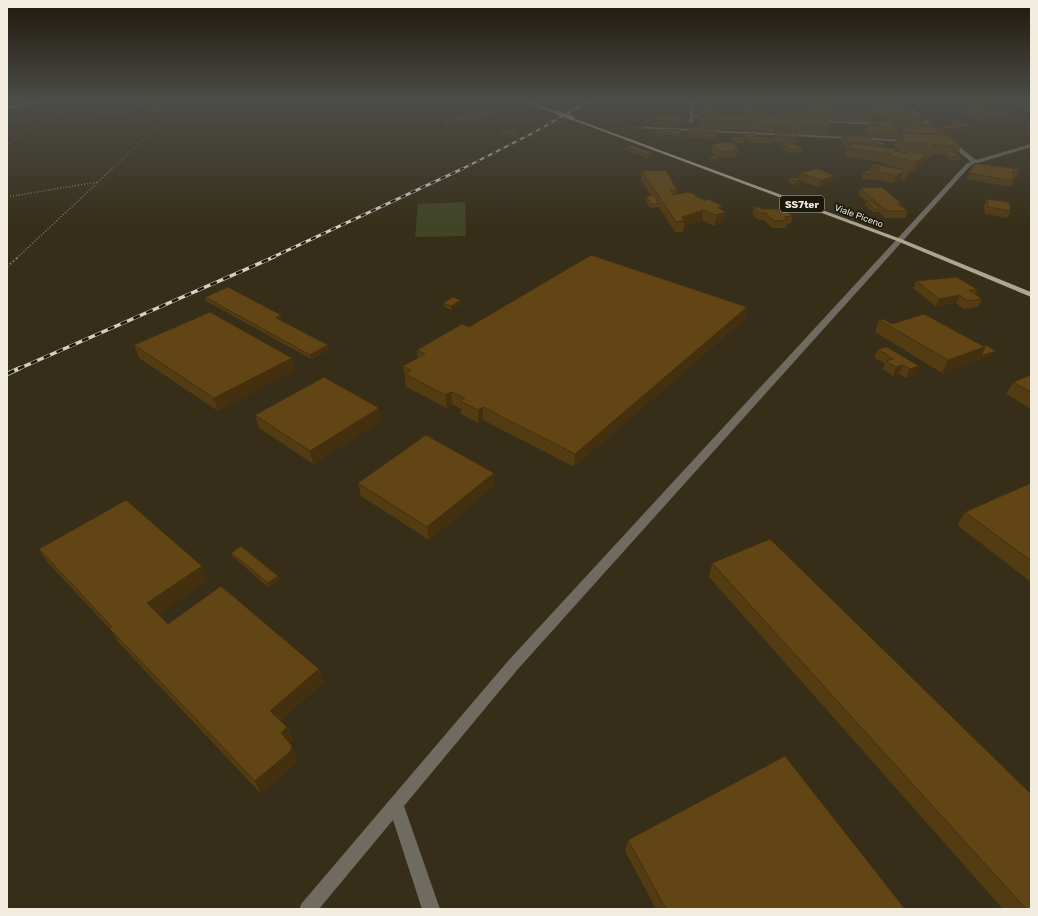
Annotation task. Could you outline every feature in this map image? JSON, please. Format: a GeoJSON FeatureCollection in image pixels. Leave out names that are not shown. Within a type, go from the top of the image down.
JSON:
{"type":"FeatureCollection","features":[{"type":"Feature","properties":{"kind":"main road","name":"Viale Piceno"},"geometry":{"type":"LineString","coordinates":[[638,143],[899,240],[1031,295]]}},
{"type":"Feature","properties":{"kind":"street"},"geometry":{"type":"LineString","coordinates":[[950,143],[975,162]]}},
{"type":"Feature","properties":{"kind":"street"},"geometry":{"type":"LineString","coordinates":[[308,909],[513,665],[969,164],[1031,145]]}},
{"type":"Feature","properties":{"kind":"street"},"geometry":{"type":"LineString","coordinates":[[396,804],[431,909]]}},
{"type":"Feature","properties":{"kind":"path"},"geometry":{"type":"LineString","coordinates":[[7,267],[140,143]]}},
{"type":"Feature","properties":{"kind":"path"},"geometry":{"type":"LineString","coordinates":[[7,197],[98,182]]}},
{"type":"Feature","properties":{"kind":"green space"},"geometry":{"type":"Polygon","coordinates":[[[465,202],[466,236],[415,237],[418,204],[465,202]]]}},
{"type":"Feature","properties":{"kind":"building"},"geometry":{"type":"Polygon","coordinates":[[[732,143],[739,148],[734,148],[736,150],[727,151],[728,152],[717,151],[712,144],[732,143]]]}},
{"type":"Feature","properties":{"kind":"building"},"geometry":{"type":"Polygon","coordinates":[[[853,143],[897,149],[894,151],[905,153],[908,151],[927,154],[917,162],[889,156],[891,154],[847,148],[853,143]]]}},
{"type":"Feature","properties":{"kind":"building"},"geometry":{"type":"Polygon","coordinates":[[[883,143],[885,145],[874,144],[883,143]]]}},
{"type":"Feature","properties":{"kind":"building"},"geometry":{"type":"Polygon","coordinates":[[[904,143],[957,143],[961,146],[932,145],[935,148],[930,148],[925,143],[904,143]]]}},
{"type":"Feature","properties":{"kind":"building"},"geometry":{"type":"Polygon","coordinates":[[[783,144],[796,144],[803,149],[789,149],[783,144]]]}},
{"type":"Feature","properties":{"kind":"building"},"geometry":{"type":"Polygon","coordinates":[[[630,145],[653,153],[648,155],[626,147],[630,145]]]}},
{"type":"Feature","properties":{"kind":"building"},"geometry":{"type":"Polygon","coordinates":[[[945,152],[954,152],[961,157],[951,157],[945,152]]]}},
{"type":"Feature","properties":{"kind":"building"},"geometry":{"type":"Polygon","coordinates":[[[715,155],[720,157],[714,159],[710,157],[715,155]]]}},
{"type":"Feature","properties":{"kind":"building"},"geometry":{"type":"Polygon","coordinates":[[[975,163],[1019,169],[1019,172],[1013,171],[1014,181],[969,173],[975,163]]]}},
{"type":"Feature","properties":{"kind":"building"},"geometry":{"type":"Polygon","coordinates":[[[874,164],[910,171],[908,173],[903,172],[896,176],[882,173],[863,173],[867,170],[877,172],[881,168],[871,166],[874,164]]]}},
{"type":"Feature","properties":{"kind":"building"},"geometry":{"type":"Polygon","coordinates":[[[817,168],[835,176],[821,180],[800,173],[817,168]]]}},
{"type":"Feature","properties":{"kind":"building"},"geometry":{"type":"Polygon","coordinates":[[[666,170],[677,190],[671,190],[673,195],[688,192],[723,206],[718,208],[726,212],[716,215],[703,210],[682,217],[684,221],[676,222],[642,171],[666,170]]]}},
{"type":"Feature","properties":{"kind":"building"},"geometry":{"type":"Polygon","coordinates":[[[794,177],[802,180],[796,181],[789,179],[794,177]]]}},
{"type":"Feature","properties":{"kind":"building"},"geometry":{"type":"Polygon","coordinates":[[[882,187],[901,203],[897,203],[908,211],[887,211],[860,188],[882,187]]]}},
{"type":"Feature","properties":{"kind":"building"},"geometry":{"type":"Polygon","coordinates":[[[654,195],[659,204],[651,204],[646,196],[654,195]]]}},
{"type":"Feature","properties":{"kind":"building"},"geometry":{"type":"Polygon","coordinates":[[[987,199],[1009,202],[1011,211],[988,207],[987,199]]]}},
{"type":"Feature","properties":{"kind":"building"},"geometry":{"type":"Polygon","coordinates":[[[866,201],[871,201],[880,209],[875,209],[866,201]]]}},
{"type":"Feature","properties":{"kind":"building"},"geometry":{"type":"Polygon","coordinates":[[[754,207],[759,207],[761,209],[782,209],[793,216],[784,217],[788,220],[774,221],[766,213],[760,213],[754,207]]]}},
{"type":"Feature","properties":{"kind":"building"},"geometry":{"type":"Polygon","coordinates":[[[591,255],[747,307],[575,454],[483,407],[478,410],[460,401],[465,398],[451,392],[445,395],[405,374],[411,370],[403,366],[425,354],[417,350],[462,324],[469,327],[591,255]]]}},
{"type":"Feature","properties":{"kind":"building"},"geometry":{"type":"Polygon","coordinates":[[[957,277],[978,290],[969,290],[982,299],[967,301],[960,295],[939,299],[916,281],[957,277]]]}},
{"type":"Feature","properties":{"kind":"building"},"geometry":{"type":"Polygon","coordinates":[[[228,287],[281,315],[276,318],[328,345],[310,355],[205,297],[228,287]]]}},
{"type":"Feature","properties":{"kind":"building"},"geometry":{"type":"Polygon","coordinates":[[[453,297],[461,300],[451,306],[443,303],[453,297]]]}},
{"type":"Feature","properties":{"kind":"building"},"geometry":{"type":"Polygon","coordinates":[[[210,312],[292,358],[214,398],[134,345],[210,312]]]}},
{"type":"Feature","properties":{"kind":"building"},"geometry":{"type":"Polygon","coordinates":[[[924,314],[985,347],[948,360],[879,320],[883,319],[892,324],[924,314]]]}},
{"type":"Feature","properties":{"kind":"building"},"geometry":{"type":"Polygon","coordinates":[[[986,345],[996,351],[981,356],[985,347],[983,346],[986,345]]]}},
{"type":"Feature","properties":{"kind":"building"},"geometry":{"type":"Polygon","coordinates":[[[887,347],[919,366],[910,369],[903,365],[896,367],[886,361],[893,359],[878,349],[887,347]]]}},
{"type":"Feature","properties":{"kind":"building"},"geometry":{"type":"Polygon","coordinates":[[[1031,375],[1031,392],[1013,382],[1031,375]]]}},
{"type":"Feature","properties":{"kind":"building"},"geometry":{"type":"Polygon","coordinates":[[[324,377],[379,408],[310,451],[255,415],[324,377]]]}},
{"type":"Feature","properties":{"kind":"building"},"geometry":{"type":"Polygon","coordinates":[[[426,435],[494,473],[427,527],[358,483],[426,435]]]}},
{"type":"Feature","properties":{"kind":"building"},"geometry":{"type":"Polygon","coordinates":[[[1031,483],[1031,561],[965,512],[1031,483]]]}},
{"type":"Feature","properties":{"kind":"building"},"geometry":{"type":"Polygon","coordinates":[[[126,500],[202,566],[147,603],[168,624],[221,586],[319,669],[270,711],[287,727],[281,733],[292,746],[290,752],[255,781],[109,628],[112,627],[39,549],[126,500]]]}},
{"type":"Feature","properties":{"kind":"building"},"geometry":{"type":"Polygon","coordinates":[[[770,539],[1031,794],[1031,909],[1026,909],[712,563],[770,539]]]}},
{"type":"Feature","properties":{"kind":"building"},"geometry":{"type":"Polygon","coordinates":[[[241,546],[278,576],[268,583],[231,553],[241,546]]]}},
{"type":"Feature","properties":{"kind":"building"},"geometry":{"type":"Polygon","coordinates":[[[785,756],[905,909],[666,909],[628,840],[785,756]]]}},
{"type":"Feature","properties":{"kind":"railway"},"geometry":{"type":"LineString","coordinates":[[462,169],[514,143]]}},
{"type":"Feature","properties":{"kind":"railway"},"geometry":{"type":"LineString","coordinates":[[271,258],[462,169]]}},
{"type":"Feature","properties":{"kind":"railway"},"geometry":{"type":"LineString","coordinates":[[18,369],[274,257]]}},
{"type":"Feature","properties":{"kind":"railway"},"geometry":{"type":"LineString","coordinates":[[7,374],[20,368]]}}]}
